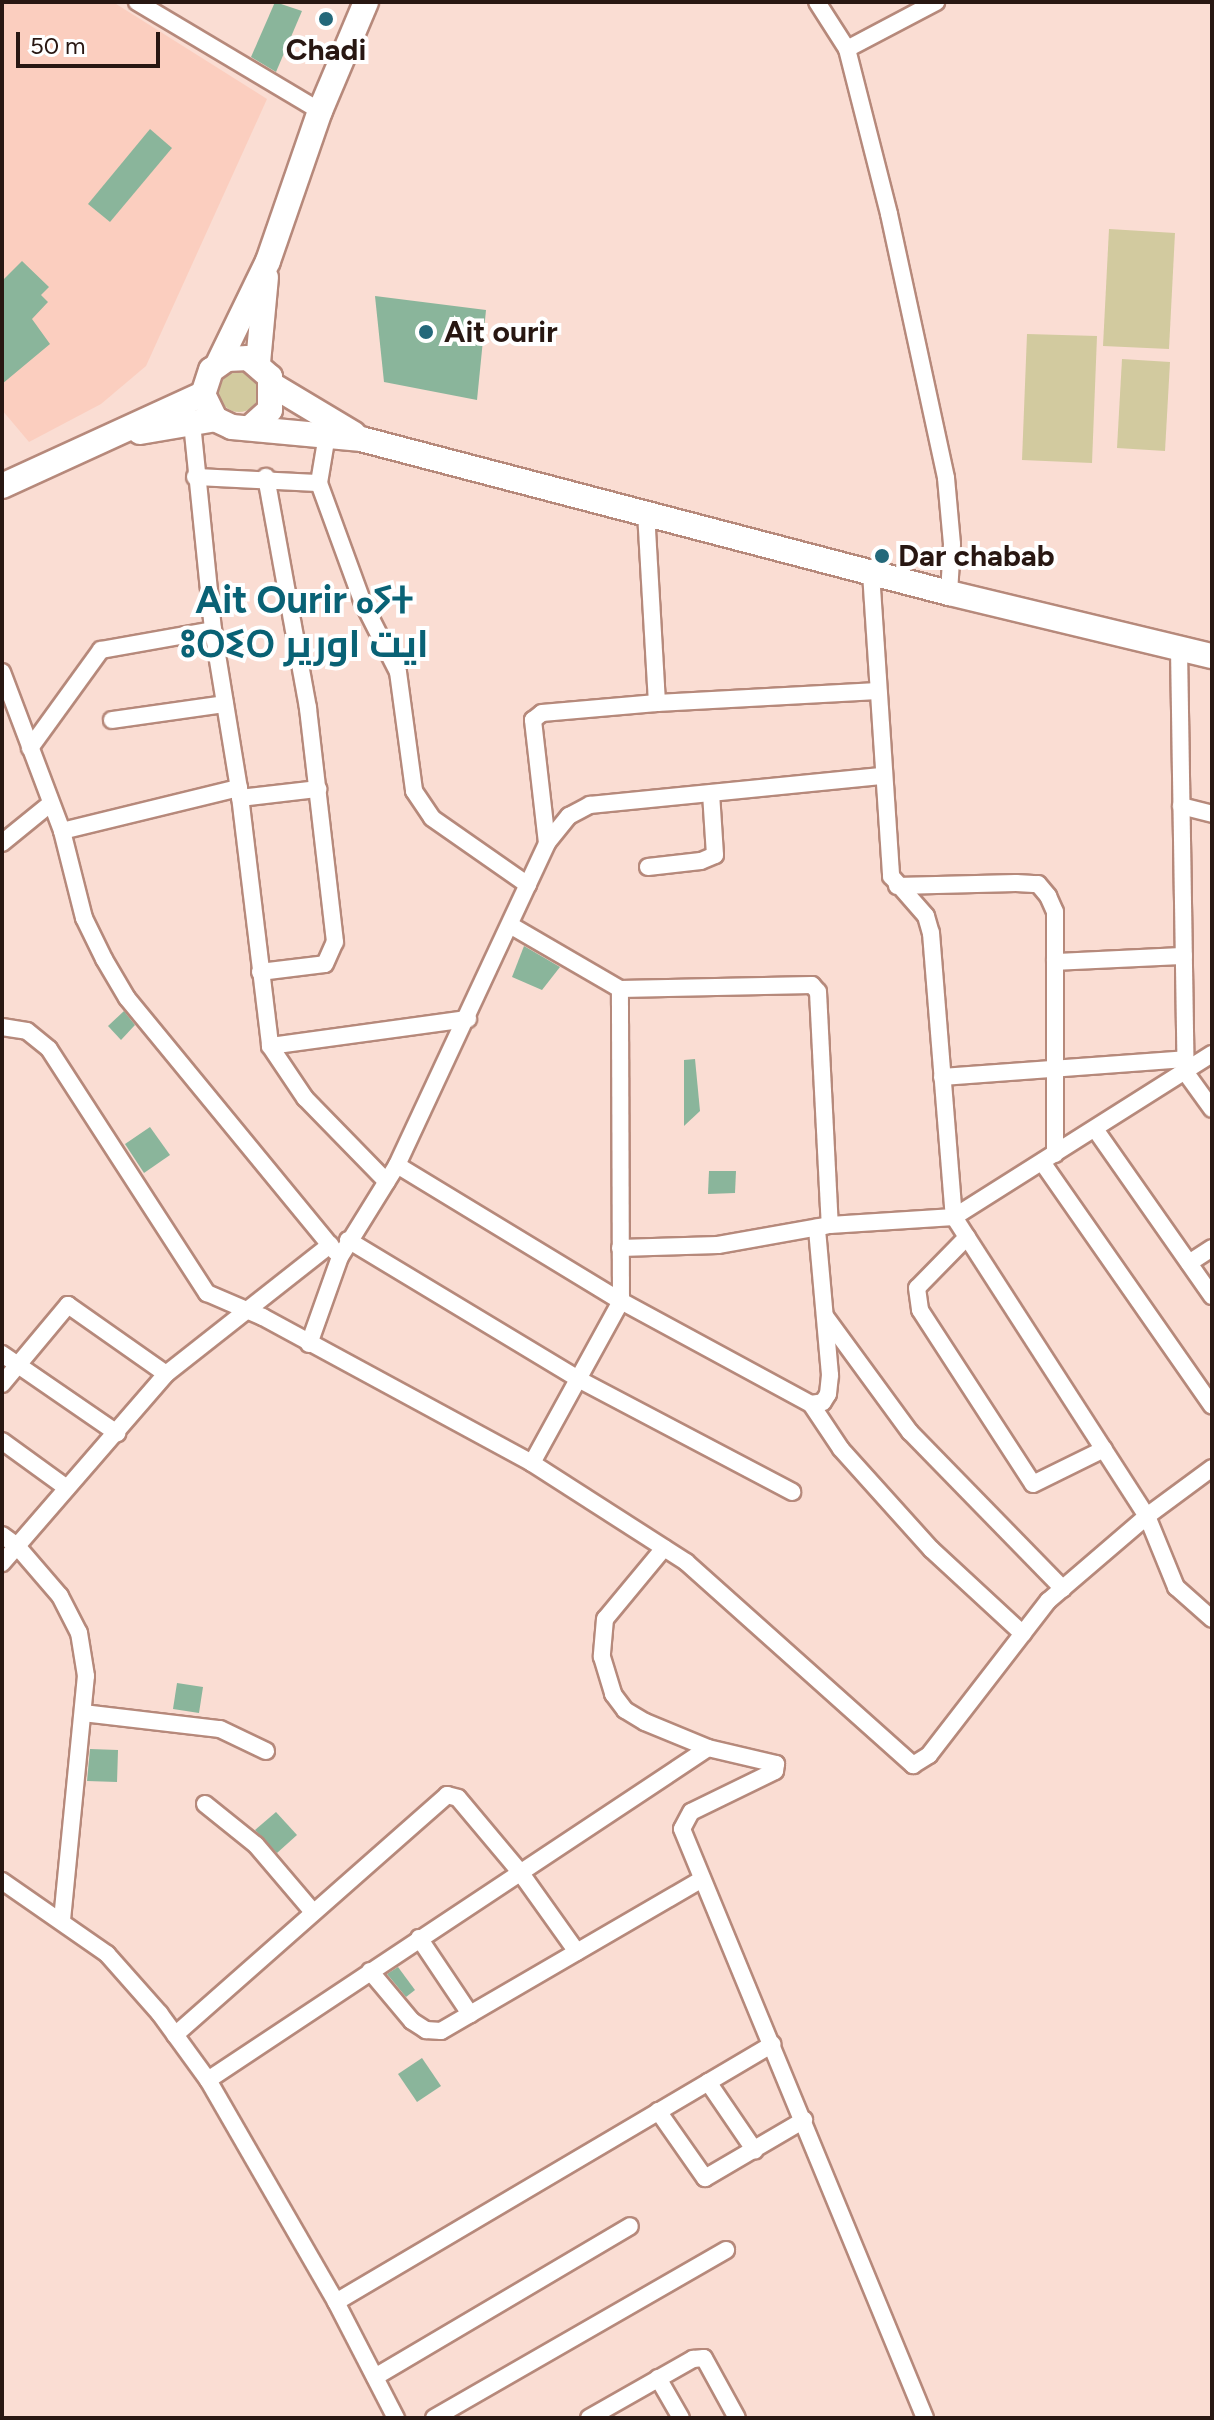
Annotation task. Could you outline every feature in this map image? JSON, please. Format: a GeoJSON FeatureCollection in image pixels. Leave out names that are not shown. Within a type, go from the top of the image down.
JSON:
{"type":"FeatureCollection","features":[{"type":"Feature","properties":{"kind":"main road"},"geometry":{"type":"LineString","coordinates":[[204,421],[203,394],[207,377],[218,364],[268,261],[320,111],[366,2]]}},
{"type":"Feature","properties":{"kind":"main road"},"geometry":{"type":"LineString","coordinates":[[258,363],[268,261]]}},
{"type":"Feature","properties":{"kind":"main road"},"geometry":{"type":"LineString","coordinates":[[218,364],[237,357],[258,363],[274,386],[361,439]]}},
{"type":"Feature","properties":{"kind":"main road"},"geometry":{"type":"LineString","coordinates":[[252,426],[270,410],[274,386]]}},
{"type":"Feature","properties":{"kind":"main road"},"geometry":{"type":"LineString","coordinates":[[2,486],[203,394]]}},
{"type":"Feature","properties":{"kind":"main road"},"geometry":{"type":"LineString","coordinates":[[106,438],[204,421],[232,427],[252,426],[361,439],[949,593],[1212,656]]}},
{"type":"Feature","properties":{"kind":"street"},"geometry":{"type":"LineString","coordinates":[[137,2],[320,111]]}},
{"type":"Feature","properties":{"kind":"street"},"geometry":{"type":"LineString","coordinates":[[817,2],[847,49],[946,478],[952,544],[949,593]]}},
{"type":"Feature","properties":{"kind":"street"},"geometry":{"type":"LineString","coordinates":[[847,49],[936,2]]}},
{"type":"Feature","properties":{"kind":"street"},"geometry":{"type":"LineString","coordinates":[[204,421],[195,477],[213,630],[240,793],[270,1046],[305,1098],[387,1182]]}},
{"type":"Feature","properties":{"kind":"street"},"geometry":{"type":"LineString","coordinates":[[327,435],[319,483],[363,603],[398,672],[414,791],[421,806],[528,885]]}},
{"type":"Feature","properties":{"kind":"street"},"geometry":{"type":"LineString","coordinates":[[195,477],[266,477],[319,483]]}},
{"type":"Feature","properties":{"kind":"street"},"geometry":{"type":"LineString","coordinates":[[260,972],[325,964],[332,956],[335,942],[308,708],[266,477]]}},
{"type":"Feature","properties":{"kind":"street"},"geometry":{"type":"LineString","coordinates":[[646,514],[657,703]]}},
{"type":"Feature","properties":{"kind":"street"},"geometry":{"type":"LineString","coordinates":[[871,573],[881,776],[891,876],[926,916],[931,933],[954,1217],[1147,1516],[1158,1553],[1176,1587],[1212,1619]]}},
{"type":"Feature","properties":{"kind":"street"},"geometry":{"type":"LineString","coordinates":[[30,748],[101,650],[213,630]]}},
{"type":"Feature","properties":{"kind":"street"},"geometry":{"type":"LineString","coordinates":[[1179,648],[1186,1066],[1212,1109]]}},
{"type":"Feature","properties":{"kind":"street"},"geometry":{"type":"LineString","coordinates":[[4,682],[62,831],[84,918],[127,998],[335,1251]]}},
{"type":"Feature","properties":{"kind":"street"},"geometry":{"type":"LineString","coordinates":[[547,843],[533,720],[542,713],[657,703],[878,691]]}},
{"type":"Feature","properties":{"kind":"street"},"geometry":{"type":"LineString","coordinates":[[112,720],[225,704]]}},
{"type":"Feature","properties":{"kind":"street"},"geometry":{"type":"LineString","coordinates":[[2,1563],[166,1374],[246,1311],[348,1240],[397,1165],[468,1019],[547,843],[569,816],[590,805],[881,776]]}},
{"type":"Feature","properties":{"kind":"street"},"geometry":{"type":"LineString","coordinates":[[62,831],[240,793],[318,789]]}},
{"type":"Feature","properties":{"kind":"street"},"geometry":{"type":"LineString","coordinates":[[648,867],[701,861],[715,855],[711,793]]}},
{"type":"Feature","properties":{"kind":"street"},"geometry":{"type":"LineString","coordinates":[[2,843],[50,804]]}},
{"type":"Feature","properties":{"kind":"street"},"geometry":{"type":"LineString","coordinates":[[1181,806],[1212,814]]}},
{"type":"Feature","properties":{"kind":"street"},"geometry":{"type":"LineString","coordinates":[[897,886],[1038,884],[1055,912],[1055,1069],[1048,1158],[1212,1406]]}},
{"type":"Feature","properties":{"kind":"street"},"geometry":{"type":"LineString","coordinates":[[510,925],[620,989],[812,985],[818,992],[828,1394],[823,1402],[811,1404]]}},
{"type":"Feature","properties":{"kind":"street"},"geometry":{"type":"LineString","coordinates":[[1055,962],[1184,956]]}},
{"type":"Feature","properties":{"kind":"street"},"geometry":{"type":"LineString","coordinates":[[532,1463],[621,1301],[620,989]]}},
{"type":"Feature","properties":{"kind":"street"},"geometry":{"type":"LineString","coordinates":[[270,1046],[468,1019]]}},
{"type":"Feature","properties":{"kind":"street"},"geometry":{"type":"LineString","coordinates":[[2,1027],[27,1031],[49,1049],[207,1293],[532,1463],[664,1548],[913,1765],[929,1755],[1023,1634],[1063,1589],[1147,1516],[1212,1468]]}},
{"type":"Feature","properties":{"kind":"street"},"geometry":{"type":"LineString","coordinates":[[620,1248],[718,1245],[824,1227],[954,1217],[1095,1129],[1186,1066],[1212,1054]]}},
{"type":"Feature","properties":{"kind":"street"},"geometry":{"type":"LineString","coordinates":[[942,1077],[1055,1069],[1186,1066]]}},
{"type":"Feature","properties":{"kind":"street"},"geometry":{"type":"LineString","coordinates":[[1095,1129],[1212,1296]]}},
{"type":"Feature","properties":{"kind":"street"},"geometry":{"type":"LineString","coordinates":[[397,1165],[621,1301],[811,1404],[841,1449],[931,1549],[1023,1634]]}},
{"type":"Feature","properties":{"kind":"street"},"geometry":{"type":"LineString","coordinates":[[967,1237],[917,1288],[920,1310],[929,1324],[1033,1484],[1104,1449]]}},
{"type":"Feature","properties":{"kind":"street"},"geometry":{"type":"LineString","coordinates":[[348,1240],[580,1380],[792,1492]]}},
{"type":"Feature","properties":{"kind":"street"},"geometry":{"type":"LineString","coordinates":[[1189,1263],[1212,1248]]}},
{"type":"Feature","properties":{"kind":"street"},"geometry":{"type":"LineString","coordinates":[[309,1344],[335,1251]]}},
{"type":"Feature","properties":{"kind":"street"},"geometry":{"type":"LineString","coordinates":[[2,1384],[68,1305],[166,1374]]}},
{"type":"Feature","properties":{"kind":"street"},"geometry":{"type":"LineString","coordinates":[[825,1316],[910,1432],[1063,1589]]}},
{"type":"Feature","properties":{"kind":"street"},"geometry":{"type":"LineString","coordinates":[[2,1354],[117,1433]]}},
{"type":"Feature","properties":{"kind":"street"},"geometry":{"type":"LineString","coordinates":[[2,1441],[67,1488]]}},
{"type":"Feature","properties":{"kind":"street"},"geometry":{"type":"LineString","coordinates":[[2,1535],[17,1546],[60,1596],[79,1633],[86,1676],[62,1920]]}},
{"type":"Feature","properties":{"kind":"street"},"geometry":{"type":"LineString","coordinates":[[664,1548],[605,1619],[602,1657],[613,1694],[625,1710],[708,1748],[776,1764],[775,1771],[684,1820],[685,1838],[773,2044],[925,2418]]}},
{"type":"Feature","properties":{"kind":"street"},"geometry":{"type":"LineString","coordinates":[[83,1713],[220,1729],[266,1751]]}},
{"type":"Feature","properties":{"kind":"street"},"geometry":{"type":"LineString","coordinates":[[208,2080],[708,1748]]}},
{"type":"Feature","properties":{"kind":"street"},"geometry":{"type":"LineString","coordinates":[[175,2035],[447,1795],[458,1798],[520,1872],[577,1952]]}},
{"type":"Feature","properties":{"kind":"street"},"geometry":{"type":"LineString","coordinates":[[205,1804],[256,1845],[313,1912]]}},
{"type":"Feature","properties":{"kind":"street"},"geometry":{"type":"LineString","coordinates":[[370,1971],[426,2030],[441,2031],[702,1879]]}},
{"type":"Feature","properties":{"kind":"street"},"geometry":{"type":"LineString","coordinates":[[2,1881],[107,1954],[175,2035],[208,2080],[336,2302],[396,2418]]}},
{"type":"Feature","properties":{"kind":"street"},"geometry":{"type":"LineString","coordinates":[[419,1938],[470,2014]]}},
{"type":"Feature","properties":{"kind":"street"},"geometry":{"type":"LineString","coordinates":[[336,2302],[773,2044]]}},
{"type":"Feature","properties":{"kind":"street"},"geometry":{"type":"LineString","coordinates":[[708,2082],[755,2151]]}},
{"type":"Feature","properties":{"kind":"street"},"geometry":{"type":"LineString","coordinates":[[658,2111],[705,2178],[804,2120]]}},
{"type":"Feature","properties":{"kind":"street"},"geometry":{"type":"LineString","coordinates":[[375,2377],[630,2226]]}},
{"type":"Feature","properties":{"kind":"street"},"geometry":{"type":"LineString","coordinates":[[434,2418],[726,2250]]}},
{"type":"Feature","properties":{"kind":"street"},"geometry":{"type":"LineString","coordinates":[[589,2418],[693,2359],[709,2361],[737,2418]]}},
{"type":"Feature","properties":{"kind":"street"},"geometry":{"type":"LineString","coordinates":[[658,2378],[681,2418]]}},
{"type":"Feature","properties":{"kind":"shaded area"},"geometry":{"type":"Polygon","coordinates":[[[2,2],[113,2],[267,99],[146,366],[101,404],[29,442],[2,410],[2,2]]]}},
{"type":"Feature","properties":{"kind":"shaded area"},"geometry":{"type":"Polygon","coordinates":[[[1109,229],[1175,233],[1169,349],[1103,346],[1109,229]]]}},
{"type":"Feature","properties":{"kind":"shaded area"},"geometry":{"type":"Polygon","coordinates":[[[1027,334],[1097,336],[1092,463],[1022,460],[1027,334]]]}},
{"type":"Feature","properties":{"kind":"shaded area"},"geometry":{"type":"Polygon","coordinates":[[[1122,359],[1170,362],[1165,451],[1117,448],[1122,359]]]}},
{"type":"Feature","properties":{"kind":"shaded area"},"geometry":{"type":"Polygon","coordinates":[[[239,372],[253,378],[259,392],[253,406],[239,412],[225,406],[219,392],[225,378],[239,372]]]}},
{"type":"Feature","properties":{"kind":"building"},"geometry":{"type":"Polygon","coordinates":[[[275,2],[302,11],[276,72],[251,57],[275,2]]]}},
{"type":"Feature","properties":{"kind":"building"},"geometry":{"type":"Polygon","coordinates":[[[150,129],[172,148],[110,222],[88,204],[150,129]]]}},
{"type":"Feature","properties":{"kind":"building"},"geometry":{"type":"Polygon","coordinates":[[[22,261],[49,287],[41,295],[48,302],[32,319],[50,344],[2,384],[2,281],[22,261]]]}},
{"type":"Feature","properties":{"kind":"building"},"geometry":{"type":"Polygon","coordinates":[[[375,296],[486,310],[477,400],[384,382],[375,296]]]}},
{"type":"Feature","properties":{"kind":"building"},"geometry":{"type":"Polygon","coordinates":[[[524,946],[560,967],[542,990],[512,977],[524,946]]]}},
{"type":"Feature","properties":{"kind":"building"},"geometry":{"type":"Polygon","coordinates":[[[124,1011],[135,1025],[121,1040],[108,1026],[124,1011]]]}},
{"type":"Feature","properties":{"kind":"building"},"geometry":{"type":"Polygon","coordinates":[[[695,1059],[700,1111],[684,1126],[684,1060],[695,1059]]]}},
{"type":"Feature","properties":{"kind":"building"},"geometry":{"type":"Polygon","coordinates":[[[150,1127],[170,1155],[144,1173],[125,1144],[150,1127]]]}},
{"type":"Feature","properties":{"kind":"building"},"geometry":{"type":"Polygon","coordinates":[[[709,1171],[736,1171],[735,1193],[708,1194],[709,1171]]]}},
{"type":"Feature","properties":{"kind":"building"},"geometry":{"type":"Polygon","coordinates":[[[177,1683],[203,1687],[199,1713],[173,1709],[177,1683]]]}},
{"type":"Feature","properties":{"kind":"building"},"geometry":{"type":"Polygon","coordinates":[[[90,1749],[118,1750],[117,1782],[87,1781],[90,1749]]]}},
{"type":"Feature","properties":{"kind":"building"},"geometry":{"type":"Polygon","coordinates":[[[276,1812],[297,1835],[277,1853],[255,1830],[276,1812]]]}},
{"type":"Feature","properties":{"kind":"building"},"geometry":{"type":"Polygon","coordinates":[[[398,1967],[415,1990],[406,1997],[387,1974],[398,1967]]]}},
{"type":"Feature","properties":{"kind":"building"},"geometry":{"type":"Polygon","coordinates":[[[422,2058],[441,2086],[417,2102],[398,2074],[422,2058]]]}},
{"type":"Feature","properties":{"kind":"place","name":"Chadi"},"geometry":{"type":"Point","coordinates":[326,19]}},
{"type":"Feature","properties":{"kind":"place","name":"Ait ourir"},"geometry":{"type":"Point","coordinates":[426,332]}},
{"type":"Feature","properties":{"kind":"place","name":"Dar chabab"},"geometry":{"type":"Point","coordinates":[882,556]}},
{"type":"Feature","properties":{"kind":"district","name":"Ait Ourir ⴰⵢⵜ ⵓⵔⵉⵔ ايت اورير"},"geometry":{"type":"Point","coordinates":[304,623]}}]}
